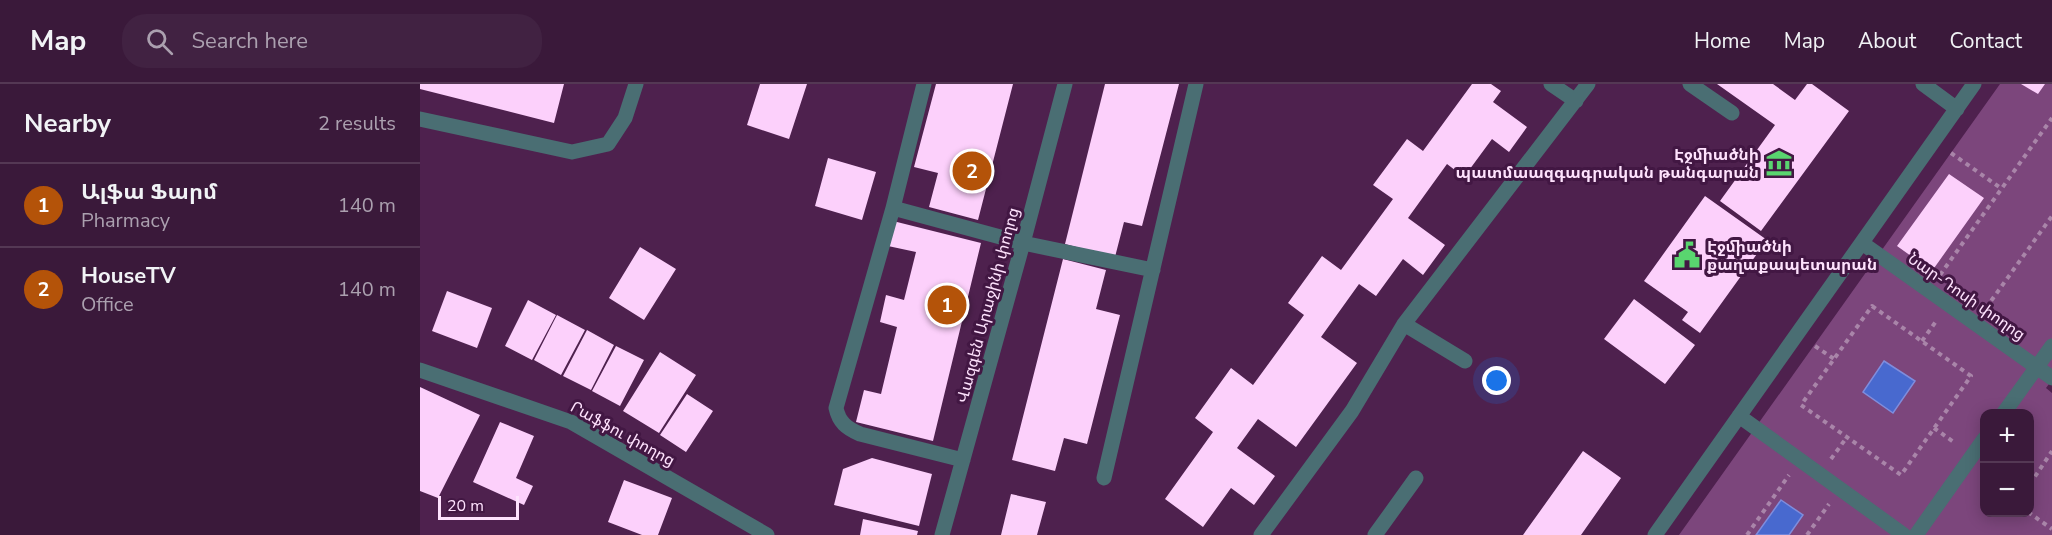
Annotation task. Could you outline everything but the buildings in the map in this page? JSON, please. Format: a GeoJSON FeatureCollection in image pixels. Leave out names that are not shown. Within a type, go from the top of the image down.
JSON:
{"type":"FeatureCollection","features":[{"type":"Feature","properties":{"kind":"street"},"geometry":{"type":"LineString","coordinates":[[420,119],[572,152],[608,144],[625,118],[636,84]]}},
{"type":"Feature","properties":{"kind":"street"},"geometry":{"type":"LineString","coordinates":[[924,84],[893,208],[836,408],[838,418],[849,429],[860,434],[963,460]]}},
{"type":"Feature","properties":{"kind":"street","name":"Վազգեն Արաջինի փողոց"},"geometry":{"type":"LineString","coordinates":[[942,535],[1065,84]]}},
{"type":"Feature","properties":{"kind":"street"},"geometry":{"type":"LineString","coordinates":[[1104,478],[1196,84]]}},
{"type":"Feature","properties":{"kind":"street"},"geometry":{"type":"LineString","coordinates":[[1551,84],[1576,101]]}},
{"type":"Feature","properties":{"kind":"street"},"geometry":{"type":"LineString","coordinates":[[1261,535],[1352,411],[1404,324],[1588,84]]}},
{"type":"Feature","properties":{"kind":"street"},"geometry":{"type":"LineString","coordinates":[[1690,84],[1732,113]]}},
{"type":"Feature","properties":{"kind":"street"},"geometry":{"type":"LineString","coordinates":[[1923,84],[1957,108]]}},
{"type":"Feature","properties":{"kind":"street"},"geometry":{"type":"LineString","coordinates":[[1655,535],[1974,84]]}},
{"type":"Feature","properties":{"kind":"street"},"geometry":{"type":"LineString","coordinates":[[893,208],[1023,243],[1153,270]]}},
{"type":"Feature","properties":{"kind":"street","name":"Նար-Դոսի փողոց"},"geometry":{"type":"LineString","coordinates":[[1862,243],[2052,378]]}},
{"type":"Feature","properties":{"kind":"street"},"geometry":{"type":"LineString","coordinates":[[1404,324],[1465,362]]}},
{"type":"Feature","properties":{"kind":"street"},"geometry":{"type":"LineString","coordinates":[[2007,409],[2052,346]]}},
{"type":"Feature","properties":{"kind":"street","name":"Րաֆֆու փողոց"},"geometry":{"type":"LineString","coordinates":[[420,370],[571,422],[767,535]]}},
{"type":"Feature","properties":{"kind":"street"},"geometry":{"type":"LineString","coordinates":[[1739,416],[1904,535]]}},
{"type":"Feature","properties":{"kind":"street"},"geometry":{"type":"LineString","coordinates":[[1916,535],[1980,446]]}},
{"type":"Feature","properties":{"kind":"street"},"geometry":{"type":"LineString","coordinates":[[1375,535],[1416,478]]}},
{"type":"Feature","properties":{"kind":"path"},"geometry":{"type":"LineString","coordinates":[[1937,279],[2052,118]]}},
{"type":"Feature","properties":{"kind":"path"},"geometry":{"type":"LineString","coordinates":[[1934,141],[2002,189]]}},
{"type":"Feature","properties":{"kind":"path"},"geometry":{"type":"LineString","coordinates":[[1983,312],[2052,216]]}},
{"type":"Feature","properties":{"kind":"path"},"geometry":{"type":"LineString","coordinates":[[2047,222],[2052,226]]}},
{"type":"Feature","properties":{"kind":"path"},"geometry":{"type":"LineString","coordinates":[[1872,306],[1971,376],[1901,475],[1801,405],[1872,306]]}},
{"type":"Feature","properties":{"kind":"path"},"geometry":{"type":"LineString","coordinates":[[2034,478],[2052,451]]}},
{"type":"Feature","properties":{"kind":"path"},"geometry":{"type":"LineString","coordinates":[[1747,535],[1800,460]]}},
{"type":"Feature","properties":{"kind":"path"},"geometry":{"type":"LineString","coordinates":[[1807,535],[1840,489]]}},
{"type":"Feature","properties":{"kind":"path"},"geometry":{"type":"LineString","coordinates":[[2034,517],[2052,529]]}},
{"type":"Feature","properties":{"kind":"shaded area"},"geometry":{"type":"Polygon","coordinates":[[[2000,84],[2052,84],[2052,380],[2046,388],[2052,393],[2052,535],[1679,535],[2000,84]]]}},
{"type":"Feature","properties":{"kind":"water"},"geometry":{"type":"Polygon","coordinates":[[[1884,361],[1915,381],[1893,413],[1863,392],[1884,361]]]}},
{"type":"Feature","properties":{"kind":"water"},"geometry":{"type":"Polygon","coordinates":[[[1781,500],[1803,515],[1789,535],[1756,535],[1781,500]]]}},
{"type":"Feature","properties":{"kind":"place","name":"Էջմիածնի պատմաազգագրական թանգարան"},"geometry":{"type":"Point","coordinates":[1779,163]}},
{"type":"Feature","properties":{"kind":"place","name":"HouseTV"},"geometry":{"type":"Point","coordinates":[972,171]}},
{"type":"Feature","properties":{"kind":"place","name":"Էջմիածնի քաղաքապետարան"},"geometry":{"type":"Point","coordinates":[1687,255]}},
{"type":"Feature","properties":{"kind":"place","name":"Ալֆա Ֆարմ"},"geometry":{"type":"Point","coordinates":[947,305]}}]}
